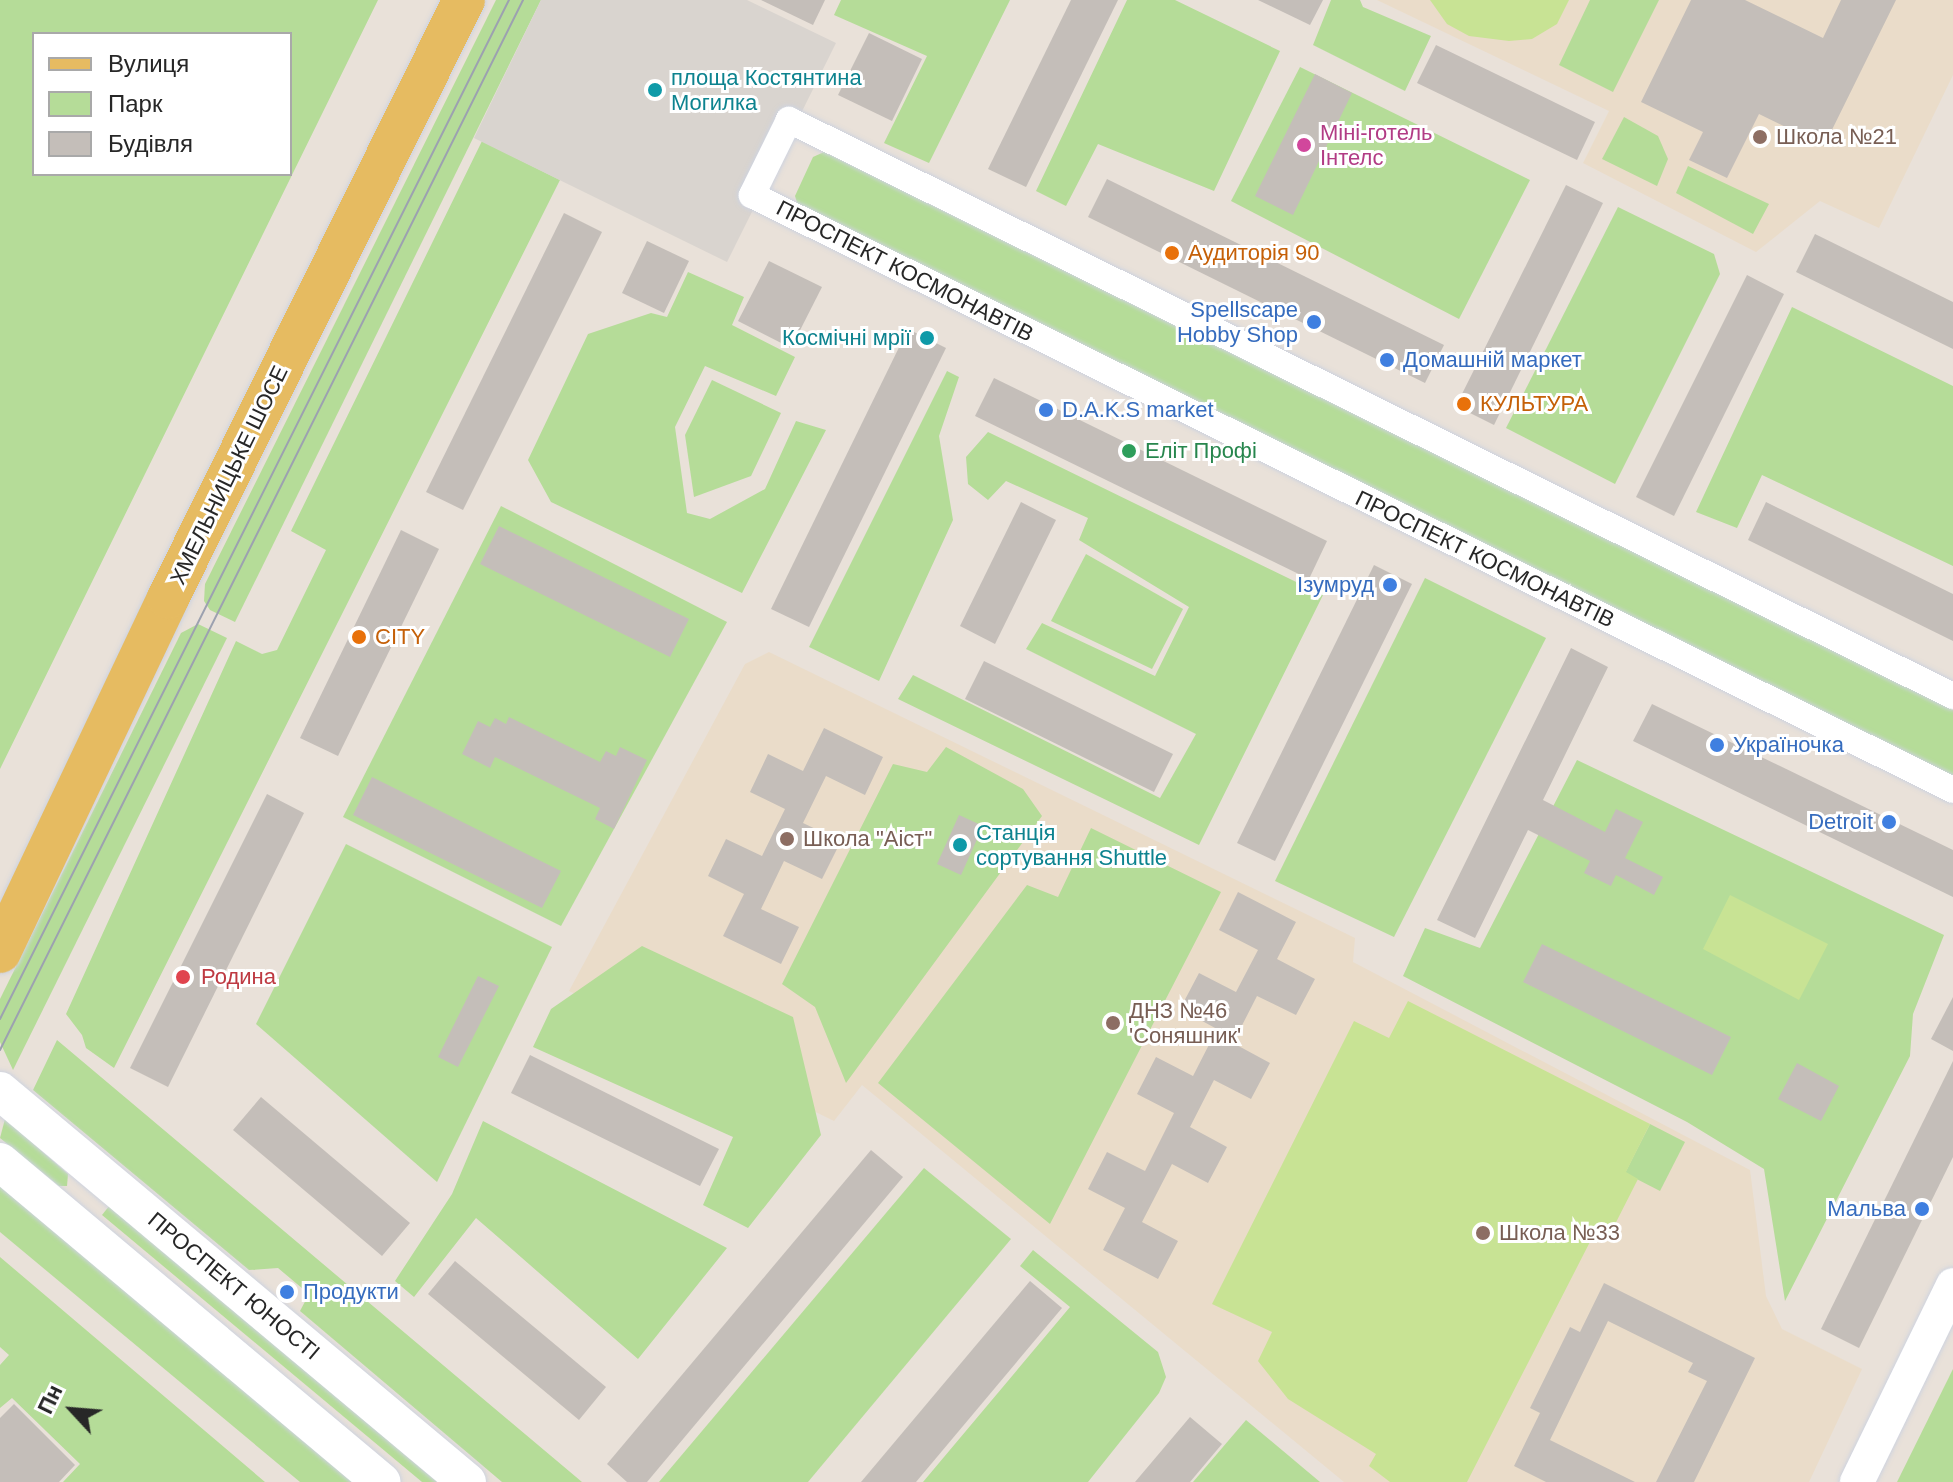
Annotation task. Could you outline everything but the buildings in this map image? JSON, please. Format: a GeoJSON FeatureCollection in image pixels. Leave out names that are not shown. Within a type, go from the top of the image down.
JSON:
{"type":"FeatureCollection","features":[{"type":"Feature","properties":{"kind":"main road","name":"ХМЕЛЬНИЦЬКЕ ШОСЕ"},"geometry":{"type":"LineString","coordinates":[[0,952],[168,598],[464,0]]}},
{"type":"Feature","properties":{"kind":"main road","name":"ПРОСПЕКТ ЮНОСТІ"},"geometry":{"type":"LineString","coordinates":[[0,1091],[467,1482]]}},
{"type":"Feature","properties":{"kind":"main road"},"geometry":{"type":"LineString","coordinates":[[0,1162],[382,1482]]}},
{"type":"Feature","properties":{"kind":"main road"},"geometry":{"type":"LineString","coordinates":[[69,1220],[105,1177]]}},
{"type":"Feature","properties":{"kind":"street","name":"ПРОСПЕКТ КОСМОНАВТІВ"},"geometry":{"type":"LineString","coordinates":[[1953,696],[789,120],[752,195],[1953,790]]}},
{"type":"Feature","properties":{"kind":"street"},"geometry":{"type":"LineString","coordinates":[[1857,1482],[1953,1285]]}},
{"type":"Feature","properties":{"kind":"shaded area","name":"площа Костянтина Могилка"},"geometry":{"type":"Polygon","coordinates":[[[541,0],[747,0],[836,43],[727,262],[474,138],[541,0]]]}},
{"type":"Feature","properties":{"kind":"shaded area","name":"Школа №21"},"geometry":{"type":"Polygon","coordinates":[[[1377,0],[1953,0],[1953,75],[1879,228],[1820,201],[1756,252],[1583,163],[1609,111],[1377,0]]]}},
{"type":"Feature","properties":{"kind":"shaded area"},"geometry":{"type":"Polygon","coordinates":[[[769,652],[1355,938],[1353,962],[1750,1170],[1766,1296],[1782,1329],[1862,1369],[1809,1482],[1344,1482],[862,1085],[834,1121],[569,991],[745,664],[769,652]]]}},
{"type":"Feature","properties":{"kind":"green space"},"geometry":{"type":"Polygon","coordinates":[[[0,0],[378,0],[292,175],[292,32],[32,32],[32,176],[291,176],[0,769],[0,0]]]}},
{"type":"Feature","properties":{"kind":"green space"},"geometry":{"type":"Polygon","coordinates":[[[496,0],[541,0],[235,622],[210,610],[204,601],[205,584],[496,0]]]}},
{"type":"Feature","properties":{"kind":"green space"},"geometry":{"type":"Polygon","coordinates":[[[841,0],[1010,0],[929,163],[884,143],[927,56],[834,15],[841,0]]]}},
{"type":"Feature","properties":{"kind":"green space"},"geometry":{"type":"Polygon","coordinates":[[[1127,0],[1175,0],[1280,51],[1214,191],[1098,144],[1066,206],[1036,191],[1127,0]]]}},
{"type":"Feature","properties":{"kind":"green space"},"geometry":{"type":"Polygon","coordinates":[[[1331,0],[1360,0],[1363,7],[1431,36],[1405,91],[1313,45],[1331,0]]]}},
{"type":"Feature","properties":{"kind":"green space"},"geometry":{"type":"Polygon","coordinates":[[[1430,0],[1569,0],[1557,24],[1532,39],[1509,41],[1469,36],[1447,24],[1430,0]]]}},
{"type":"Feature","properties":{"kind":"green space"},"geometry":{"type":"Polygon","coordinates":[[[1590,0],[1659,0],[1613,92],[1559,65],[1590,0]]]}},
{"type":"Feature","properties":{"kind":"green space"},"geometry":{"type":"Polygon","coordinates":[[[1300,67],[1530,180],[1459,319],[1231,201],[1300,67]]]}},
{"type":"Feature","properties":{"kind":"green space"},"geometry":{"type":"Polygon","coordinates":[[[1624,117],[1658,136],[1668,159],[1657,186],[1602,159],[1624,117]]]}},
{"type":"Feature","properties":{"kind":"green space"},"geometry":{"type":"Polygon","coordinates":[[[482,141],[560,180],[114,1068],[86,1048],[82,1035],[66,1014],[236,641],[262,654],[277,650],[326,550],[291,531],[482,141]]]}},
{"type":"Feature","properties":{"kind":"green space"},"geometry":{"type":"Polygon","coordinates":[[[824,152],[1953,710],[1953,778],[798,206],[795,196],[813,157],[824,152]]]}},
{"type":"Feature","properties":{"kind":"green space"},"geometry":{"type":"Polygon","coordinates":[[[1688,166],[1769,204],[1753,234],[1676,193],[1688,166]]]}},
{"type":"Feature","properties":{"kind":"green space"},"geometry":{"type":"Polygon","coordinates":[[[1618,207],[1714,254],[1720,274],[1615,484],[1506,428],[1618,207]]]}},
{"type":"Feature","properties":{"kind":"green space"},"geometry":{"type":"Polygon","coordinates":[[[688,272],[744,297],[732,325],[795,357],[776,396],[705,366],[675,427],[687,513],[710,519],[765,489],[796,421],[826,430],[742,593],[551,502],[528,460],[588,334],[651,313],[667,317],[688,272]]]}},
{"type":"Feature","properties":{"kind":"green space"},"geometry":{"type":"Polygon","coordinates":[[[1792,307],[1953,386],[1953,566],[1762,475],[1737,528],[1696,512],[1792,307]]]}},
{"type":"Feature","properties":{"kind":"green space"},"geometry":{"type":"Polygon","coordinates":[[[947,371],[959,377],[939,436],[953,520],[879,681],[809,647],[947,371]]]}},
{"type":"Feature","properties":{"kind":"green space"},"geometry":{"type":"Polygon","coordinates":[[[712,380],[781,413],[751,476],[694,497],[685,435],[712,380]]]}},
{"type":"Feature","properties":{"kind":"green space"},"geometry":{"type":"Polygon","coordinates":[[[988,432],[1323,595],[1199,845],[898,699],[913,675],[1160,798],[1196,734],[1026,649],[1042,623],[1155,676],[1189,607],[1079,540],[1088,518],[1006,481],[988,500],[968,484],[966,457],[988,432]]]}},
{"type":"Feature","properties":{"kind":"green space"},"geometry":{"type":"Polygon","coordinates":[[[501,506],[727,622],[561,926],[343,817],[501,506]]]}},
{"type":"Feature","properties":{"kind":"green space"},"geometry":{"type":"Polygon","coordinates":[[[1086,554],[1183,609],[1152,669],[1051,621],[1086,554]]]}},
{"type":"Feature","properties":{"kind":"green space"},"geometry":{"type":"Polygon","coordinates":[[[1425,578],[1546,638],[1394,937],[1275,881],[1425,578]]]}},
{"type":"Feature","properties":{"kind":"green space"},"geometry":{"type":"Polygon","coordinates":[[[198,624],[227,638],[13,1070],[0,1042],[0,999],[181,633],[198,624]]]}},
{"type":"Feature","properties":{"kind":"green space"},"geometry":{"type":"Polygon","coordinates":[[[946,747],[1023,789],[1042,816],[846,1083],[815,1007],[782,984],[893,764],[927,772],[946,747]]]}},
{"type":"Feature","properties":{"kind":"green space"},"geometry":{"type":"Polygon","coordinates":[[[1577,760],[1944,935],[1913,1014],[1910,1056],[1785,1301],[1764,1169],[1687,1122],[1403,976],[1425,928],[1480,948],[1577,760]]]}},
{"type":"Feature","properties":{"kind":"green space"},"geometry":{"type":"Polygon","coordinates":[[[1091,828],[1221,892],[1050,1224],[878,1083],[1027,885],[1058,897],[1091,828]]]}},
{"type":"Feature","properties":{"kind":"green space"},"geometry":{"type":"Polygon","coordinates":[[[346,844],[552,947],[437,1182],[256,1024],[346,844]]]}},
{"type":"Feature","properties":{"kind":"green space"},"geometry":{"type":"Polygon","coordinates":[[[1730,895],[1828,944],[1799,1000],[1703,949],[1730,895]]]}},
{"type":"Feature","properties":{"kind":"green space"},"geometry":{"type":"Polygon","coordinates":[[[642,946],[793,1017],[821,1135],[748,1228],[703,1205],[733,1137],[533,1047],[551,1009],[642,946]]]}},
{"type":"Feature","properties":{"kind":"green space"},"geometry":{"type":"Polygon","coordinates":[[[1408,1001],[1650,1124],[1626,1172],[1638,1179],[1607,1240],[1594,1234],[1467,1482],[1390,1482],[1369,1466],[1376,1454],[1288,1399],[1258,1361],[1272,1332],[1212,1304],[1354,1021],[1389,1038],[1408,1001]]]}},
{"type":"Feature","properties":{"kind":"green space"},"geometry":{"type":"Polygon","coordinates":[[[57,1040],[582,1482],[502,1482],[300,1311],[309,1294],[278,1268],[249,1270],[33,1090],[57,1040]]]}},
{"type":"Feature","properties":{"kind":"green space"},"geometry":{"type":"Polygon","coordinates":[[[5,1119],[68,1174],[67,1186],[59,1186],[0,1138],[5,1119]]]}},
{"type":"Feature","properties":{"kind":"green space"},"geometry":{"type":"Polygon","coordinates":[[[483,1121],[727,1248],[638,1359],[476,1218],[414,1297],[395,1281],[452,1194],[483,1121]]]}},
{"type":"Feature","properties":{"kind":"green space"},"geometry":{"type":"Polygon","coordinates":[[[1650,1124],[1685,1142],[1660,1191],[1625,1173],[1650,1124]]]}},
{"type":"Feature","properties":{"kind":"green space"},"geometry":{"type":"Polygon","coordinates":[[[924,1168],[1011,1239],[808,1482],[659,1482],[924,1168]]]}},
{"type":"Feature","properties":{"kind":"green space"},"geometry":{"type":"Polygon","coordinates":[[[0,1184],[355,1482],[300,1482],[0,1232],[0,1184]]]}},
{"type":"Feature","properties":{"kind":"green space"},"geometry":{"type":"Polygon","coordinates":[[[110,1205],[437,1482],[422,1482],[102,1215],[110,1205]]]}},
{"type":"Feature","properties":{"kind":"green space"},"geometry":{"type":"Polygon","coordinates":[[[1033,1250],[1158,1352],[1166,1377],[1159,1393],[1088,1482],[923,1482],[1070,1307],[1020,1266],[1033,1250]]]}},
{"type":"Feature","properties":{"kind":"green space"},"geometry":{"type":"Polygon","coordinates":[[[0,1257],[265,1482],[63,1482],[80,1464],[12,1398],[0,1408],[0,1365],[9,1355],[0,1347],[0,1257]]]}},
{"type":"Feature","properties":{"kind":"green space"},"geometry":{"type":"Polygon","coordinates":[[[1953,1369],[1953,1482],[1897,1482],[1953,1369]]]}},
{"type":"Feature","properties":{"kind":"green space"},"geometry":{"type":"Polygon","coordinates":[[[1246,1420],[1320,1482],[1193,1482],[1246,1420]]]}},
{"type":"Feature","properties":{"kind":"tram line"},"geometry":{"type":"LineString","coordinates":[[0,1019],[509,0]]}},
{"type":"Feature","properties":{"kind":"tram line"},"geometry":{"type":"LineString","coordinates":[[0,1050],[523,0]]}},
{"type":"Feature","properties":{"kind":"place","name":"площа Костянтина Могилка"},"geometry":{"type":"Point","coordinates":[655,90]}},
{"type":"Feature","properties":{"kind":"place","name":"Школа №21"},"geometry":{"type":"Point","coordinates":[1760,137]}},
{"type":"Feature","properties":{"kind":"place","name":"Міні-готель Інтелс"},"geometry":{"type":"Point","coordinates":[1304,145]}},
{"type":"Feature","properties":{"kind":"place","name":"Аудиторія 90"},"geometry":{"type":"Point","coordinates":[1172,253]}},
{"type":"Feature","properties":{"kind":"place","name":"Spellscape Hobby Shop"},"geometry":{"type":"Point","coordinates":[1314,322]}},
{"type":"Feature","properties":{"kind":"place","name":"Космічні мрії"},"geometry":{"type":"Point","coordinates":[927,338]}},
{"type":"Feature","properties":{"kind":"place","name":"Домашній маркет"},"geometry":{"type":"Point","coordinates":[1387,360]}},
{"type":"Feature","properties":{"kind":"place","name":"КУЛЬТУРА"},"geometry":{"type":"Point","coordinates":[1464,404]}},
{"type":"Feature","properties":{"kind":"place","name":"D.A.K.S market"},"geometry":{"type":"Point","coordinates":[1046,410]}},
{"type":"Feature","properties":{"kind":"place","name":"Еліт Профі"},"geometry":{"type":"Point","coordinates":[1129,451]}},
{"type":"Feature","properties":{"kind":"place","name":"Ізумруд"},"geometry":{"type":"Point","coordinates":[1390,585]}},
{"type":"Feature","properties":{"kind":"place","name":"CITY"},"geometry":{"type":"Point","coordinates":[359,637]}},
{"type":"Feature","properties":{"kind":"place","name":"Україночка"},"geometry":{"type":"Point","coordinates":[1717,745]}},
{"type":"Feature","properties":{"kind":"place","name":"Detroit"},"geometry":{"type":"Point","coordinates":[1889,822]}},
{"type":"Feature","properties":{"kind":"place","name":"Школа \"Аіст\""},"geometry":{"type":"Point","coordinates":[787,839]}},
{"type":"Feature","properties":{"kind":"place","name":"Станція сортування Shuttle"},"geometry":{"type":"Point","coordinates":[960,845]}},
{"type":"Feature","properties":{"kind":"place","name":"Родина"},"geometry":{"type":"Point","coordinates":[183,977]}},
{"type":"Feature","properties":{"kind":"place","name":"ДНЗ №46 'Соняшник'"},"geometry":{"type":"Point","coordinates":[1113,1023]}},
{"type":"Feature","properties":{"kind":"place","name":"Мальва"},"geometry":{"type":"Point","coordinates":[1922,1209]}},
{"type":"Feature","properties":{"kind":"place","name":"Школа №33"},"geometry":{"type":"Point","coordinates":[1483,1233]}},
{"type":"Feature","properties":{"kind":"place","name":"Продукти"},"geometry":{"type":"Point","coordinates":[287,1292]}}]}
